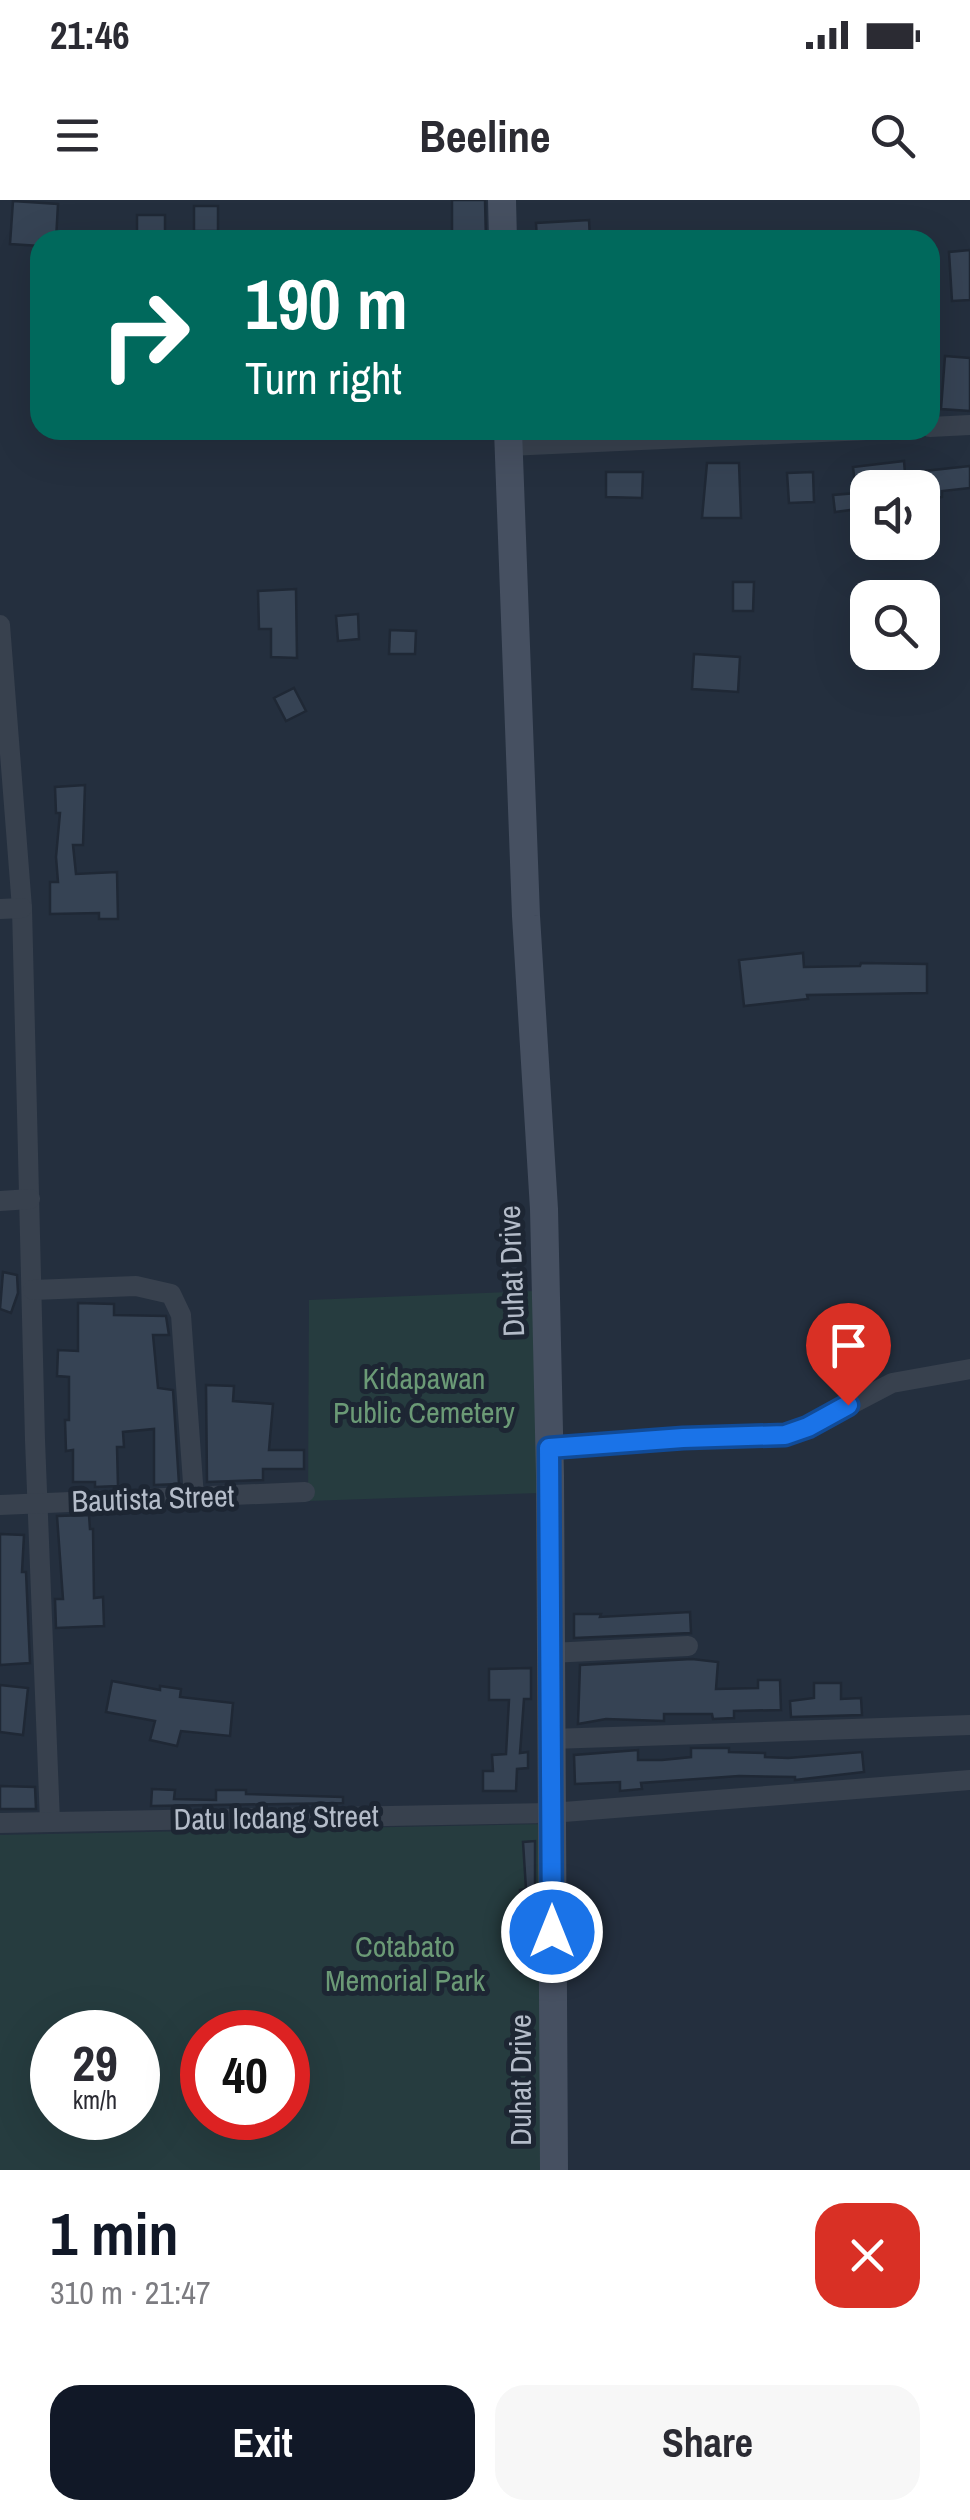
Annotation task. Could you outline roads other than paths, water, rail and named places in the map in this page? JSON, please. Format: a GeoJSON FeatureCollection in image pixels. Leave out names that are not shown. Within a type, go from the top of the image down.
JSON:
{"type":"FeatureCollection","features":[{"type":"Feature","properties":{"kind":"street"},"geometry":{"type":"LineString","coordinates":[[502,200],[503,230]]}},
{"type":"Feature","properties":{"kind":"street"},"geometry":{"type":"LineString","coordinates":[[940,426],[970,425]]}},
{"type":"Feature","properties":{"kind":"street","name":"Duhat Drive"},"geometry":{"type":"LineString","coordinates":[[508,440],[526,916],[544,1209],[554,2170]]}},
{"type":"Feature","properties":{"kind":"street"},"geometry":{"type":"LineString","coordinates":[[0,625],[22,908],[50,1822]]}},
{"type":"Feature","properties":{"kind":"street"},"geometry":{"type":"LineString","coordinates":[[0,909],[22,908]]}},
{"type":"Feature","properties":{"kind":"street"},"geometry":{"type":"LineString","coordinates":[[0,1200],[30,1199]]}},
{"type":"Feature","properties":{"kind":"street"},"geometry":{"type":"LineString","coordinates":[[33,1290],[136,1286],[171,1294],[181,1315],[194,1497]]}},
{"type":"Feature","properties":{"kind":"street"},"geometry":{"type":"LineString","coordinates":[[549,1448],[785,1435],[892,1383],[970,1368]]}},
{"type":"Feature","properties":{"kind":"street","name":"Bautista Street"},"geometry":{"type":"LineString","coordinates":[[0,1505],[306,1492]]}},
{"type":"Feature","properties":{"kind":"street"},"geometry":{"type":"LineString","coordinates":[[551,1653],[688,1646]]}},
{"type":"Feature","properties":{"kind":"street"},"geometry":{"type":"LineString","coordinates":[[551,1739],[970,1725]]}},
{"type":"Feature","properties":{"kind":"street","name":"Datu Icdang Street"},"geometry":{"type":"LineString","coordinates":[[0,1822],[551,1812],[970,1780]]}},
{"type":"Feature","properties":{"kind":"park label","name":"Kidapawan Public Cemetery"},"geometry":{"type":"Point","coordinates":[424,1396]}},
{"type":"Feature","properties":{"kind":"park label","name":"Cotabato Memorial Park"},"geometry":{"type":"Point","coordinates":[405,1964]}}]}
